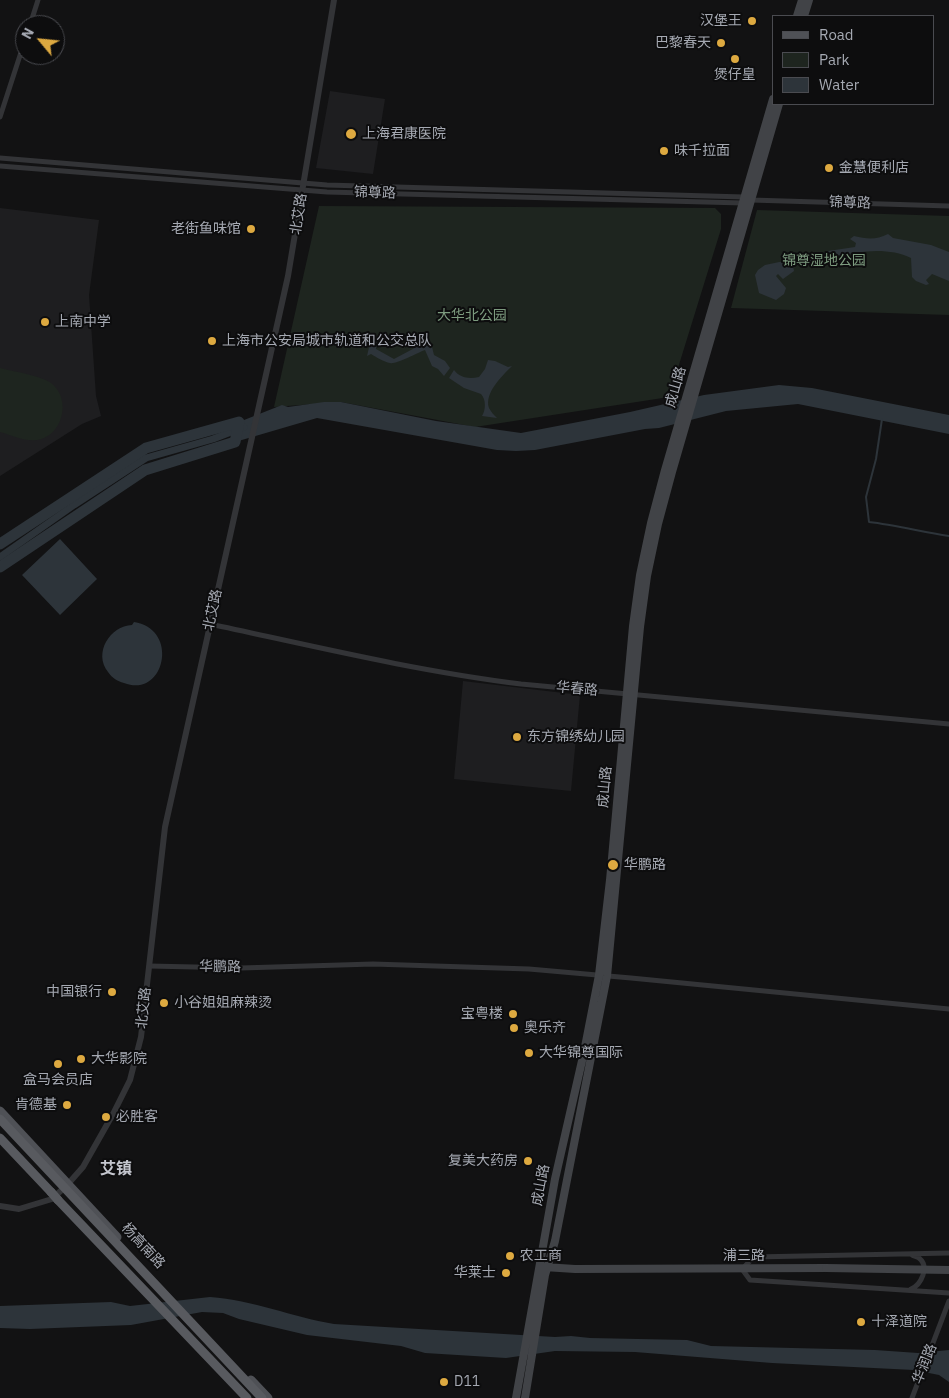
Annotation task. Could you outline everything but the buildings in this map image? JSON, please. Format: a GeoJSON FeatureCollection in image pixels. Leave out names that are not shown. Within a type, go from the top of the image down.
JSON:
{"type":"FeatureCollection","features":[{"type":"Feature","properties":{"kind":"highway","name":"杨高南路"},"geometry":{"type":"LineString","coordinates":[[0,1119],[262,1398]]}},
{"type":"Feature","properties":{"kind":"highway"},"geometry":{"type":"LineString","coordinates":[[0,1138],[247,1398]]}},
{"type":"Feature","properties":{"kind":"main road"},"geometry":{"type":"LineString","coordinates":[[797,15],[802,0]]}},
{"type":"Feature","properties":{"kind":"main road"},"geometry":{"type":"LineString","coordinates":[[804,15],[809,0]]}},
{"type":"Feature","properties":{"kind":"main road","name":"成山路"},"geometry":{"type":"LineString","coordinates":[[531,1334],[555,1241],[578,1129],[603,975],[610,880],[630,694],[640,574],[651,523],[677,428],[690,395],[772,103]]}},
{"type":"Feature","properties":{"kind":"main road","name":"成山路"},"geometry":{"type":"LineString","coordinates":[[746,200],[779,105]]}},
{"type":"Feature","properties":{"kind":"main road","name":"成山路"},"geometry":{"type":"LineString","coordinates":[[630,694],[647,576],[658,524],[686,425],[690,395]]}},
{"type":"Feature","properties":{"kind":"main road","name":"成山路"},"geometry":{"type":"LineString","coordinates":[[524,1398],[526,1365],[539,1267],[554,1179],[603,975]]}},
{"type":"Feature","properties":{"kind":"main road","name":"杨高南路"},"geometry":{"type":"LineString","coordinates":[[0,1110],[168,1293],[268,1398]]}},
{"type":"Feature","properties":{"kind":"main road"},"geometry":{"type":"LineString","coordinates":[[0,1143],[242,1398]]}},
{"type":"Feature","properties":{"kind":"main road","name":"浦三路"},"geometry":{"type":"LineString","coordinates":[[539,1267],[575,1269],[826,1268],[949,1270]]}},
{"type":"Feature","properties":{"kind":"main road","name":"成山路"},"geometry":{"type":"LineString","coordinates":[[516,1398],[526,1365]]}},
{"type":"Feature","properties":{"kind":"street"},"geometry":{"type":"LineString","coordinates":[[33,15],[38,0]]}},
{"type":"Feature","properties":{"kind":"street","name":"北艾路"},"geometry":{"type":"LineString","coordinates":[[52,1198],[83,1167],[113,1114],[130,1080],[141,1037],[165,827],[288,276],[334,0]]}},
{"type":"Feature","properties":{"kind":"street"},"geometry":{"type":"LineString","coordinates":[[0,117],[17,65]]}},
{"type":"Feature","properties":{"kind":"street","name":"锦尊路"},"geometry":{"type":"LineString","coordinates":[[0,158],[304,187]]}},
{"type":"Feature","properties":{"kind":"street","name":"锦尊路"},"geometry":{"type":"LineString","coordinates":[[0,166],[304,187],[949,206]]}},
{"type":"Feature","properties":{"kind":"street","name":"华春路"},"geometry":{"type":"LineString","coordinates":[[210,624],[468,677],[949,724]]}},
{"type":"Feature","properties":{"kind":"street","name":"华鹏路"},"geometry":{"type":"LineString","coordinates":[[149,966],[241,968],[373,964],[529,969],[949,1009]]}},
{"type":"Feature","properties":{"kind":"street"},"geometry":{"type":"LineString","coordinates":[[0,1206],[19,1209],[52,1198]]}},
{"type":"Feature","properties":{"kind":"street"},"geometry":{"type":"LineString","coordinates":[[949,1253],[754,1257],[742,1269],[750,1280],[949,1293]]}},
{"type":"Feature","properties":{"kind":"street"},"geometry":{"type":"LineString","coordinates":[[908,1290],[917,1287],[922,1280],[924,1265],[921,1259],[909,1254]]}},
{"type":"Feature","properties":{"kind":"street","name":"华润路"},"geometry":{"type":"LineString","coordinates":[[912,1398],[949,1301]]}},
{"type":"Feature","properties":{"kind":"shaded area","name":"上海君康医院"},"geometry":{"type":"Polygon","coordinates":[[[330,91],[385,99],[373,174],[316,168],[330,91]]]}},
{"type":"Feature","properties":{"kind":"shaded area","name":"上南中学"},"geometry":{"type":"Polygon","coordinates":[[[0,208],[99,220],[89,295],[96,396],[101,416],[82,424],[0,476],[0,208]]]}},
{"type":"Feature","properties":{"kind":"shaded area","name":"东方锦绣幼儿园"},"geometry":{"type":"Polygon","coordinates":[[[463,681],[580,695],[571,791],[454,779],[463,681]]]}},
{"type":"Feature","properties":{"kind":"green space","name":"大华北公园"},"geometry":{"type":"Polygon","coordinates":[[[319,206],[715,208],[721,214],[721,229],[669,397],[475,427],[341,402],[274,407],[319,206]]]}},
{"type":"Feature","properties":{"kind":"green space","name":"锦尊湿地公园"},"geometry":{"type":"Polygon","coordinates":[[[757,210],[949,216],[949,315],[731,308],[757,210]]]}},
{"type":"Feature","properties":{"kind":"green space"},"geometry":{"type":"Polygon","coordinates":[[[0,368],[47,380],[57,390],[63,407],[62,416],[53,432],[37,440],[28,440],[0,432],[0,368]]]}},
{"type":"Feature","properties":{"kind":"water"},"geometry":{"type":"Polygon","coordinates":[[[888,234],[893,238],[931,245],[949,252],[949,281],[932,274],[926,280],[929,284],[926,285],[912,277],[911,258],[898,253],[868,251],[793,266],[794,271],[783,279],[778,274],[776,276],[786,288],[784,294],[776,300],[759,293],[755,275],[765,265],[855,247],[856,243],[850,239],[854,236],[871,238],[888,234]]]}},
{"type":"Feature","properties":{"kind":"water"},"geometry":{"type":"Polygon","coordinates":[[[377,341],[376,349],[394,359],[424,343],[431,343],[434,355],[445,361],[450,368],[444,376],[438,369],[432,366],[425,350],[393,363],[385,362],[371,354],[367,356],[370,343],[377,341]]]}},
{"type":"Feature","properties":{"kind":"water"},"geometry":{"type":"Polygon","coordinates":[[[488,360],[508,367],[512,366],[495,385],[489,397],[489,408],[497,418],[482,416],[485,405],[481,394],[464,388],[449,378],[454,370],[459,375],[465,377],[479,377],[485,369],[488,360]]]}},
{"type":"Feature","properties":{"kind":"water"},"geometry":{"type":"Polygon","coordinates":[[[779,385],[812,388],[949,415],[949,434],[798,404],[726,411],[659,428],[535,450],[497,450],[317,418],[235,442],[239,422],[282,405],[288,407],[324,402],[341,402],[436,421],[521,433],[630,412],[704,395],[779,385]]]}},
{"type":"Feature","properties":{"kind":"water"},"geometry":{"type":"Polygon","coordinates":[[[60,539],[97,579],[60,615],[22,575],[60,539]]]}},
{"type":"Feature","properties":{"kind":"water"},"geometry":{"type":"Polygon","coordinates":[[[134,622],[148,627],[158,637],[162,649],[162,661],[157,673],[149,681],[138,685],[124,683],[113,678],[104,665],[102,657],[103,649],[111,635],[117,630],[132,625],[134,622]]]}},
{"type":"Feature","properties":{"kind":"water"},"geometry":{"type":"Polygon","coordinates":[[[210,1297],[242,1301],[334,1324],[555,1337],[687,1340],[711,1346],[875,1350],[918,1353],[949,1350],[949,1382],[939,1375],[914,1370],[772,1363],[635,1352],[555,1351],[506,1358],[425,1353],[401,1346],[307,1335],[239,1319],[223,1313],[202,1312],[131,1325],[30,1329],[0,1328],[0,1306],[111,1302],[130,1306],[210,1297]]]}},
{"type":"Feature","properties":{"kind":"waterway"},"geometry":{"type":"LineString","coordinates":[[882,419],[876,459],[866,497],[869,522],[949,536]]}},
{"type":"Feature","properties":{"kind":"waterway"},"geometry":{"type":"LineString","coordinates":[[0,544],[146,448],[239,422],[235,442],[145,470],[0,567]]}},
{"type":"Feature","properties":{"kind":"waterway"},"geometry":{"type":"LineString","coordinates":[[0,557],[74,505],[146,458],[213,439],[244,427]]}},
{"type":"Feature","properties":{"kind":"place","name":"汉堡王"},"geometry":{"type":"Point","coordinates":[752,21]}},
{"type":"Feature","properties":{"kind":"place","name":"巴黎春天"},"geometry":{"type":"Point","coordinates":[721,43]}},
{"type":"Feature","properties":{"kind":"place","name":"煲仔皇"},"geometry":{"type":"Point","coordinates":[735,59]}},
{"type":"Feature","properties":{"kind":"place","name":"上海君康医院"},"geometry":{"type":"Point","coordinates":[351,134]}},
{"type":"Feature","properties":{"kind":"place","name":"味千拉面"},"geometry":{"type":"Point","coordinates":[664,151]}},
{"type":"Feature","properties":{"kind":"place","name":"金慧便利店"},"geometry":{"type":"Point","coordinates":[829,168]}},
{"type":"Feature","properties":{"kind":"place","name":"老街鱼味馆"},"geometry":{"type":"Point","coordinates":[251,229]}},
{"type":"Feature","properties":{"kind":"place","name":"上南中学"},"geometry":{"type":"Point","coordinates":[45,322]}},
{"type":"Feature","properties":{"kind":"place","name":"上海市公安局城市轨道和公交总队"},"geometry":{"type":"Point","coordinates":[212,341]}},
{"type":"Feature","properties":{"kind":"place","name":"东方锦绣幼儿园"},"geometry":{"type":"Point","coordinates":[517,737]}},
{"type":"Feature","properties":{"kind":"place","name":"华鹏路"},"geometry":{"type":"Point","coordinates":[613,865]}},
{"type":"Feature","properties":{"kind":"place","name":"中国银行"},"geometry":{"type":"Point","coordinates":[112,992]}},
{"type":"Feature","properties":{"kind":"place","name":"小谷姐姐麻辣烫"},"geometry":{"type":"Point","coordinates":[164,1003]}},
{"type":"Feature","properties":{"kind":"place","name":"宝粤楼"},"geometry":{"type":"Point","coordinates":[513,1014]}},
{"type":"Feature","properties":{"kind":"place","name":"奥乐齐"},"geometry":{"type":"Point","coordinates":[514,1028]}},
{"type":"Feature","properties":{"kind":"place","name":"大华锦尊国际"},"geometry":{"type":"Point","coordinates":[529,1053]}},
{"type":"Feature","properties":{"kind":"place","name":"大华影院"},"geometry":{"type":"Point","coordinates":[81,1059]}},
{"type":"Feature","properties":{"kind":"place","name":"盒马会员店"},"geometry":{"type":"Point","coordinates":[58,1064]}},
{"type":"Feature","properties":{"kind":"place","name":"肯德基"},"geometry":{"type":"Point","coordinates":[67,1105]}},
{"type":"Feature","properties":{"kind":"place","name":"必胜客"},"geometry":{"type":"Point","coordinates":[106,1117]}},
{"type":"Feature","properties":{"kind":"place","name":"复美大药房"},"geometry":{"type":"Point","coordinates":[528,1161]}},
{"type":"Feature","properties":{"kind":"place","name":"农工商"},"geometry":{"type":"Point","coordinates":[510,1256]}},
{"type":"Feature","properties":{"kind":"place","name":"华莱士"},"geometry":{"type":"Point","coordinates":[506,1273]}},
{"type":"Feature","properties":{"kind":"place","name":"十泽道院"},"geometry":{"type":"Point","coordinates":[861,1322]}},
{"type":"Feature","properties":{"kind":"place","name":"D11"},"geometry":{"type":"Point","coordinates":[444,1382]}},
{"type":"Feature","properties":{"kind":"district","name":"艾镇"},"geometry":{"type":"Point","coordinates":[116,1169]}}]}
